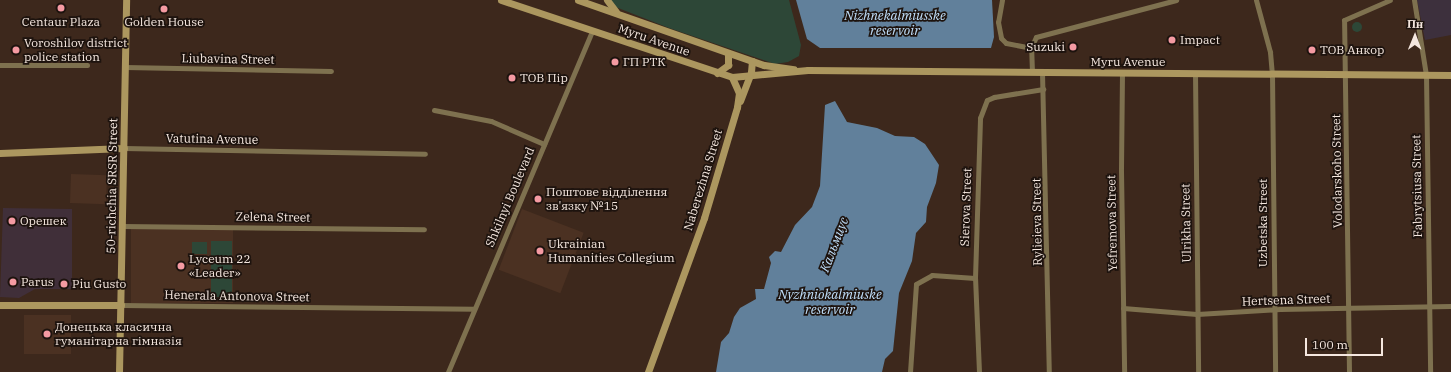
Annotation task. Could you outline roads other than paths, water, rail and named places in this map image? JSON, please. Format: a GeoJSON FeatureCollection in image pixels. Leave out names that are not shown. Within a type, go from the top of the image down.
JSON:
{"type":"FeatureCollection","features":[{"type":"Feature","properties":{"kind":"main road","name":"50-richchia SRSR Street"},"geometry":{"type":"LineString","coordinates":[[119,372],[126,0]]}},
{"type":"Feature","properties":{"kind":"main road","name":"Myru Avenue"},"geometry":{"type":"LineString","coordinates":[[501,0],[732,78],[766,76],[806,70]]}},
{"type":"Feature","properties":{"kind":"main road"},"geometry":{"type":"LineString","coordinates":[[581,1],[593,0]]}},
{"type":"Feature","properties":{"kind":"main road"},"geometry":{"type":"LineString","coordinates":[[607,0],[616,12]]}},
{"type":"Feature","properties":{"kind":"main road","name":"Myru Avenue"},"geometry":{"type":"LineString","coordinates":[[581,1],[764,65],[806,70],[1451,75]]}},
{"type":"Feature","properties":{"kind":"main road"},"geometry":{"type":"LineString","coordinates":[[717,73],[728,65],[728,53]]}},
{"type":"Feature","properties":{"kind":"main road"},"geometry":{"type":"LineString","coordinates":[[737,107],[749,77],[752,61]]}},
{"type":"Feature","properties":{"kind":"main road"},"geometry":{"type":"LineString","coordinates":[[744,92],[766,76]]}},
{"type":"Feature","properties":{"kind":"main road"},"geometry":{"type":"LineString","coordinates":[[732,78],[739,93],[737,107]]}},
{"type":"Feature","properties":{"kind":"main road","name":"Naberezhna Street"},"geometry":{"type":"LineString","coordinates":[[648,372],[704,218],[737,107]]}},
{"type":"Feature","properties":{"kind":"main road","name":"Vatutina Avenue"},"geometry":{"type":"LineString","coordinates":[[0,153],[124,148]]}},
{"type":"Feature","properties":{"kind":"main road","name":"Henerala Antonova Street"},"geometry":{"type":"LineString","coordinates":[[0,304],[121,305]]}},
{"type":"Feature","properties":{"kind":"street"},"geometry":{"type":"LineString","coordinates":[[1002,0],[998,22],[1001,38],[1006,43],[1031,48]]}},
{"type":"Feature","properties":{"kind":"street"},"geometry":{"type":"LineString","coordinates":[[1032,72],[1031,48],[1036,37],[1176,0]]}},
{"type":"Feature","properties":{"kind":"street","name":"Uzbetska Street"},"geometry":{"type":"LineString","coordinates":[[1256,0],[1270,52],[1272,74],[1274,372]]}},
{"type":"Feature","properties":{"kind":"street","name":"Volodarskoho Street"},"geometry":{"type":"LineString","coordinates":[[1349,372],[1346,74],[1344,20],[1390,0]]}},
{"type":"Feature","properties":{"kind":"street","name":"Fabrytsiusa Street"},"geometry":{"type":"LineString","coordinates":[[1414,0],[1426,75],[1430,372]]}},
{"type":"Feature","properties":{"kind":"street","name":"Shkilnyi Boulevard"},"geometry":{"type":"LineString","coordinates":[[448,372],[592,31]]}},
{"type":"Feature","properties":{"kind":"street"},"geometry":{"type":"LineString","coordinates":[[0,65],[87,65]]}},
{"type":"Feature","properties":{"kind":"street","name":"Liubavina Street"},"geometry":{"type":"LineString","coordinates":[[125,67],[331,71]]}},
{"type":"Feature","properties":{"kind":"street","name":"Rylieieva Street"},"geometry":{"type":"LineString","coordinates":[[1042,72],[1050,372]]}},
{"type":"Feature","properties":{"kind":"street","name":"Yefremova Street"},"geometry":{"type":"LineString","coordinates":[[1122,73],[1124,372]]}},
{"type":"Feature","properties":{"kind":"street","name":"Ulrikha Street"},"geometry":{"type":"LineString","coordinates":[[1194,73],[1198,372]]}},
{"type":"Feature","properties":{"kind":"street","name":"Sierova Street"},"geometry":{"type":"LineString","coordinates":[[979,372],[975,278],[976,198],[982,108],[987,100],[1005,93],[1043,89]]}},
{"type":"Feature","properties":{"kind":"street"},"geometry":{"type":"LineString","coordinates":[[434,110],[491,121],[544,144]]}},
{"type":"Feature","properties":{"kind":"street","name":"Vatutina Avenue"},"geometry":{"type":"LineString","coordinates":[[124,148],[425,154]]}},
{"type":"Feature","properties":{"kind":"street","name":"Zelena Street"},"geometry":{"type":"LineString","coordinates":[[122,226],[424,229]]}},
{"type":"Feature","properties":{"kind":"street"},"geometry":{"type":"LineString","coordinates":[[910,372],[916,284],[932,275],[975,278]]}},
{"type":"Feature","properties":{"kind":"street","name":"Henerala Antonova Street"},"geometry":{"type":"LineString","coordinates":[[121,305],[474,309]]}},
{"type":"Feature","properties":{"kind":"street","name":"Hertsena Street"},"geometry":{"type":"LineString","coordinates":[[1123,308],[1197,314],[1348,308],[1451,306]]}},
{"type":"Feature","properties":{"kind":"water","name":"Nizhnekalmiusske reservoir"},"geometry":{"type":"Polygon","coordinates":[[[796,0],[992,0],[994,37],[991,48],[820,48],[807,39],[796,0]]]}},
{"type":"Feature","properties":{"kind":"water","name":"Nyzhniokalmiuske reservoir"},"geometry":{"type":"Polygon","coordinates":[[[835,101],[847,122],[877,128],[895,136],[914,137],[925,144],[939,165],[936,183],[927,207],[926,222],[916,233],[912,261],[899,293],[893,351],[885,359],[882,372],[716,372],[721,342],[729,333],[734,317],[740,308],[756,299],[755,289],[764,289],[771,263],[769,257],[775,251],[781,252],[795,225],[812,207],[820,186],[825,105],[835,101]]]}},
{"type":"Feature","properties":{"kind":"place","name":"Centaur Plaza"},"geometry":{"type":"Point","coordinates":[61,8]}},
{"type":"Feature","properties":{"kind":"place","name":"Golden House"},"geometry":{"type":"Point","coordinates":[164,9]}},
{"type":"Feature","properties":{"kind":"place","name":"Impact"},"geometry":{"type":"Point","coordinates":[1172,40]}},
{"type":"Feature","properties":{"kind":"place","name":"Suzuki"},"geometry":{"type":"Point","coordinates":[1073,47]}},
{"type":"Feature","properties":{"kind":"place","name":"Voroshilov district police station"},"geometry":{"type":"Point","coordinates":[16,50]}},
{"type":"Feature","properties":{"kind":"place","name":"ТОВ Анкор"},"geometry":{"type":"Point","coordinates":[1312,50]}},
{"type":"Feature","properties":{"kind":"place","name":"ГП РТК"},"geometry":{"type":"Point","coordinates":[615,62]}},
{"type":"Feature","properties":{"kind":"place","name":"ТОВ Пір"},"geometry":{"type":"Point","coordinates":[512,78]}},
{"type":"Feature","properties":{"kind":"place","name":"Поштове відділення зв'язку №15"},"geometry":{"type":"Point","coordinates":[538,199]}},
{"type":"Feature","properties":{"kind":"place","name":"Орешек"},"geometry":{"type":"Point","coordinates":[12,221]}},
{"type":"Feature","properties":{"kind":"place","name":"Ukrainian Humanities Collegium"},"geometry":{"type":"Point","coordinates":[540,251]}},
{"type":"Feature","properties":{"kind":"place","name":"Lyceum 22 «Leader»"},"geometry":{"type":"Point","coordinates":[181,266]}},
{"type":"Feature","properties":{"kind":"place","name":"Parus"},"geometry":{"type":"Point","coordinates":[13,282]}},
{"type":"Feature","properties":{"kind":"place","name":"Piu Gusto"},"geometry":{"type":"Point","coordinates":[64,284]}},
{"type":"Feature","properties":{"kind":"place","name":"Донецька класична гуманітарна гімназія"},"geometry":{"type":"Point","coordinates":[47,334]}},
{"type":"Feature","properties":{"kind":"water label","name":"Кальмиус"},"geometry":{"type":"Point","coordinates":[835,245]}}]}
